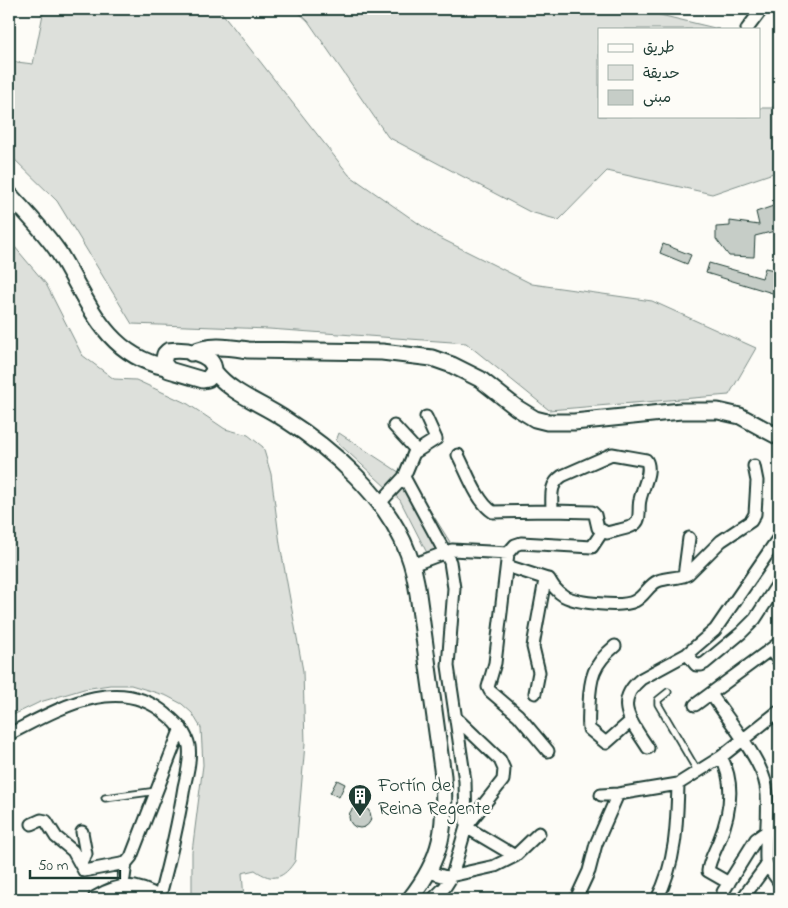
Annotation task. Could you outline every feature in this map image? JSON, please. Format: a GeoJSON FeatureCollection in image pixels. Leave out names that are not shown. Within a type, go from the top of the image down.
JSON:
{"type":"FeatureCollection","features":[{"type":"Feature","properties":{"kind":"street"},"geometry":{"type":"LineString","coordinates":[[748,28],[762,9]]}},
{"type":"Feature","properties":{"kind":"street"},"geometry":{"type":"LineString","coordinates":[[9,194],[59,253],[93,315],[127,352],[151,364],[210,373],[236,392],[275,413],[306,433],[349,469],[380,503],[403,543],[412,565],[418,594],[443,776],[445,806],[444,823],[437,856],[429,872],[410,899]]}},
{"type":"Feature","properties":{"kind":"street"},"geometry":{"type":"LineString","coordinates":[[116,342],[140,351],[191,353],[208,357],[210,373]]}},
{"type":"Feature","properties":{"kind":"street"},"geometry":{"type":"LineString","coordinates":[[191,353],[212,346],[223,346],[248,350],[382,352],[432,358],[473,375],[522,411],[535,419],[547,422],[574,422],[681,411],[718,411],[740,416],[779,438]]}},
{"type":"Feature","properties":{"kind":"street"},"geometry":{"type":"LineString","coordinates":[[210,373],[230,356],[248,350]]}},
{"type":"Feature","properties":{"kind":"street"},"geometry":{"type":"LineString","coordinates":[[165,367],[163,359],[168,351]]}},
{"type":"Feature","properties":{"kind":"street"},"geometry":{"type":"LineString","coordinates":[[380,503],[404,477],[411,458],[417,451],[436,439],[426,417]]}},
{"type":"Feature","properties":{"kind":"street"},"geometry":{"type":"LineString","coordinates":[[394,426],[417,451]]}},
{"type":"Feature","properties":{"kind":"street"},"geometry":{"type":"LineString","coordinates":[[458,455],[481,500],[486,508],[493,512],[592,512],[595,515],[598,528],[602,532],[607,533],[634,526],[637,523],[642,488],[649,471],[649,465],[646,460],[612,454],[562,476],[553,485],[552,511]]}},
{"type":"Feature","properties":{"kind":"street"},"geometry":{"type":"LineString","coordinates":[[507,566],[547,579],[557,591],[572,599],[619,604],[632,603],[638,600],[654,583],[662,579],[684,576],[721,541],[751,521],[755,514],[757,481],[754,466]]}},
{"type":"Feature","properties":{"kind":"street"},"geometry":{"type":"LineString","coordinates":[[404,477],[450,562],[454,588],[448,666],[465,781],[466,827],[452,876],[432,899]]}},
{"type":"Feature","properties":{"kind":"street"},"geometry":{"type":"LineString","coordinates":[[548,751],[528,726],[488,687],[495,663],[508,553],[515,545],[521,543],[592,548],[602,532]]}},
{"type":"Feature","properties":{"kind":"street"},"geometry":{"type":"LineString","coordinates":[[648,748],[631,721],[625,704],[634,684],[687,654],[702,643],[723,620],[779,537]]}},
{"type":"Feature","properties":{"kind":"street"},"geometry":{"type":"LineString","coordinates":[[684,576],[688,538]]}},
{"type":"Feature","properties":{"kind":"street"},"geometry":{"type":"LineString","coordinates":[[412,565],[445,551],[452,550],[508,553]]}},
{"type":"Feature","properties":{"kind":"street"},"geometry":{"type":"LineString","coordinates":[[535,693],[539,672],[534,640],[545,580],[547,579]]}},
{"type":"Feature","properties":{"kind":"street"},"geometry":{"type":"LineString","coordinates":[[687,654],[696,665],[705,663],[755,619],[779,582]]}},
{"type":"Feature","properties":{"kind":"street"},"geometry":{"type":"LineString","coordinates":[[615,646],[597,664],[592,675],[589,729],[606,743],[631,721]]}},
{"type":"Feature","properties":{"kind":"street"},"geometry":{"type":"LineString","coordinates":[[695,705],[775,646],[779,661]]}},
{"type":"Feature","properties":{"kind":"street"},"geometry":{"type":"LineString","coordinates":[[710,694],[759,766],[766,786],[767,866],[779,882]]}},
{"type":"Feature","properties":{"kind":"street"},"geometry":{"type":"LineString","coordinates":[[9,734],[68,704],[108,696],[128,695],[146,701],[161,709],[181,728],[188,744],[188,768],[172,851],[159,899],[144,890],[131,887],[118,889],[96,899]]}},
{"type":"Feature","properties":{"kind":"street"},"geometry":{"type":"LineString","coordinates":[[601,795],[678,784],[721,757],[779,710]]}},
{"type":"Feature","properties":{"kind":"street"},"geometry":{"type":"LineString","coordinates":[[456,718],[500,760],[504,769],[504,780],[466,827]]}},
{"type":"Feature","properties":{"kind":"street"},"geometry":{"type":"LineString","coordinates":[[124,878],[126,863],[131,857],[181,728]]}},
{"type":"Feature","properties":{"kind":"street"},"geometry":{"type":"LineString","coordinates":[[721,757],[730,777],[730,800],[724,826],[708,871],[726,888],[756,839],[766,834]]}},
{"type":"Feature","properties":{"kind":"street"},"geometry":{"type":"LineString","coordinates":[[657,899],[673,854],[678,784]]}},
{"type":"Feature","properties":{"kind":"street"},"geometry":{"type":"LineString","coordinates":[[576,899],[589,870],[596,844],[618,794]]}},
{"type":"Feature","properties":{"kind":"street"},"geometry":{"type":"LineString","coordinates":[[32,824],[41,820],[46,821],[56,837],[73,850],[82,867]]}},
{"type":"Feature","properties":{"kind":"street"},"geometry":{"type":"LineString","coordinates":[[466,827],[515,856]]}},
{"type":"Feature","properties":{"kind":"street"},"geometry":{"type":"LineString","coordinates":[[82,832],[86,854],[82,867]]}},
{"type":"Feature","properties":{"kind":"street"},"geometry":{"type":"LineString","coordinates":[[429,872],[436,875],[452,876],[495,866],[515,856],[538,833]]}},
{"type":"Feature","properties":{"kind":"street"},"geometry":{"type":"LineString","coordinates":[[82,867],[126,863]]}},
{"type":"Feature","properties":{"kind":"street"},"geometry":{"type":"LineString","coordinates":[[742,899],[767,866]]}},
{"type":"Feature","properties":{"kind":"lane"},"geometry":{"type":"LineString","coordinates":[[668,692],[658,700],[658,704],[698,772]]}},
{"type":"Feature","properties":{"kind":"lane"},"geometry":{"type":"LineString","coordinates":[[105,798],[157,791]]}},
{"type":"Feature","properties":{"kind":"green space"},"geometry":{"type":"Polygon","coordinates":[[[44,9],[219,9],[349,175],[438,237],[532,284],[652,301],[756,348],[729,395],[549,410],[466,343],[269,329],[132,324],[57,201],[9,154],[9,61],[33,64],[44,9]]]}},
{"type":"Feature","properties":{"kind":"green space"},"geometry":{"type":"Polygon","coordinates":[[[295,9],[635,9],[715,28],[598,28],[598,118],[760,118],[760,108],[772,108],[779,99],[779,171],[712,194],[607,171],[559,220],[530,212],[388,137],[308,21],[295,9]]]}},
{"type":"Feature","properties":{"kind":"green space"},"geometry":{"type":"Polygon","coordinates":[[[9,240],[46,284],[82,355],[114,379],[136,380],[188,404],[225,429],[248,435],[263,447],[271,474],[280,544],[303,671],[305,744],[295,861],[287,871],[278,877],[267,876],[255,870],[242,873],[244,899],[197,899],[192,896],[192,852],[203,765],[201,728],[192,713],[182,704],[167,696],[131,685],[110,685],[84,689],[40,702],[9,717],[9,240]]]}},
{"type":"Feature","properties":{"kind":"green space"},"geometry":{"type":"Polygon","coordinates":[[[339,433],[411,480],[450,542],[427,553],[400,500],[336,441],[339,433]]]}},
{"type":"Feature","properties":{"kind":"building"},"geometry":{"type":"Polygon","coordinates":[[[779,204],[779,230],[755,236],[754,257],[729,256],[716,239],[716,227],[730,226],[730,221],[759,225],[756,212],[779,204]]]}},
{"type":"Feature","properties":{"kind":"building"},"geometry":{"type":"Polygon","coordinates":[[[663,244],[691,255],[687,264],[660,253],[663,244]]]}},
{"type":"Feature","properties":{"kind":"building"},"geometry":{"type":"Polygon","coordinates":[[[709,263],[762,278],[765,268],[779,271],[779,295],[706,273],[709,263]]]}},
{"type":"Feature","properties":{"kind":"building"},"geometry":{"type":"Polygon","coordinates":[[[337,780],[345,784],[339,797],[330,793],[337,780]]]}},
{"type":"Feature","properties":{"kind":"building","name":"Fortín de Reina Regente"},"geometry":{"type":"Polygon","coordinates":[[[360,806],[368,809],[371,817],[368,825],[360,828],[352,825],[349,817],[352,809],[360,806]]]}},
{"type":"Feature","properties":{"kind":"place","name":"Fortín de Reina Regente"},"geometry":{"type":"Point","coordinates":[360,817]}}]}
